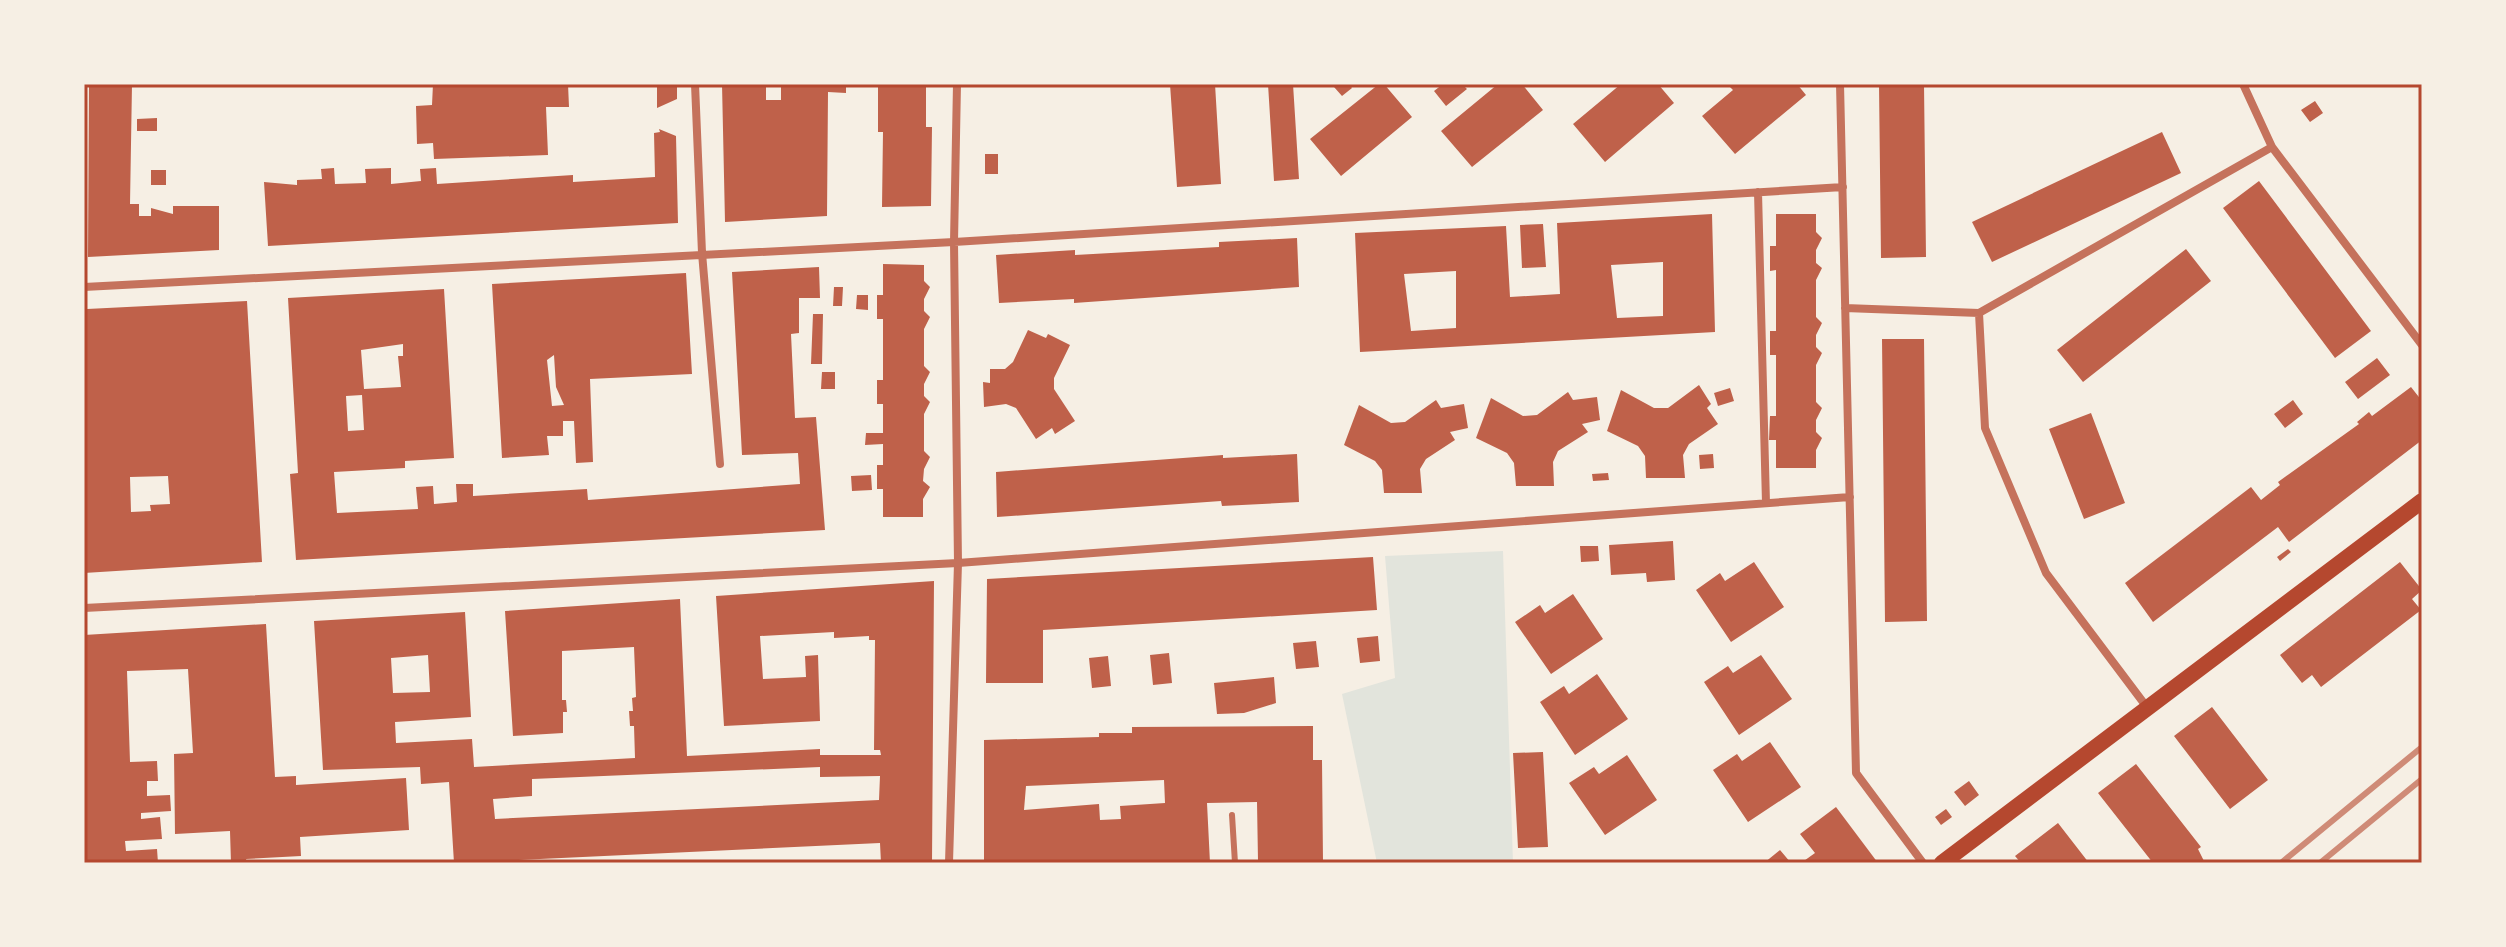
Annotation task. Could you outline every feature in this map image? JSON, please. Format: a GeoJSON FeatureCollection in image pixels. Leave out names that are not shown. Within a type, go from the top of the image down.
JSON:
{"type":"FeatureCollection","features":[{"type":"Feature","properties":{"kind":"main road"},"geometry":{"type":"LineString","coordinates":[[1942,863],[2146,706],[2422,501]]}},
{"type":"Feature","properties":{"kind":"street"},"geometry":{"type":"LineString","coordinates":[[695,84],[702,253],[720,464]]}},
{"type":"Feature","properties":{"kind":"street"},"geometry":{"type":"LineString","coordinates":[[949,863],[958,563],[954,242],[957,84]]}},
{"type":"Feature","properties":{"kind":"street"},"geometry":{"type":"LineString","coordinates":[[1840,84],[1856,773],[1923,863]]}},
{"type":"Feature","properties":{"kind":"street"},"geometry":{"type":"LineString","coordinates":[[2243,84],[2272,147],[2422,345]]}},
{"type":"Feature","properties":{"kind":"street"},"geometry":{"type":"LineString","coordinates":[[1845,308],[1979,313],[2272,147]]}},
{"type":"Feature","properties":{"kind":"street"},"geometry":{"type":"LineString","coordinates":[[84,287],[954,242],[1843,187]]}},
{"type":"Feature","properties":{"kind":"street"},"geometry":{"type":"LineString","coordinates":[[1758,192],[1766,503]]}},
{"type":"Feature","properties":{"kind":"street"},"geometry":{"type":"LineString","coordinates":[[1979,313],[1985,428],[2046,573],[2146,706]]}},
{"type":"Feature","properties":{"kind":"street"},"geometry":{"type":"LineString","coordinates":[[84,608],[958,563],[1850,497]]}},
{"type":"Feature","properties":{"kind":"lane"},"geometry":{"type":"LineString","coordinates":[[1232,815],[1235,863]]}},
{"type":"Feature","properties":{"kind":"shaded area"},"geometry":{"type":"Polygon","coordinates":[[[1503,551],[1513,863],[1377,863],[1342,694],[1395,678],[1385,556],[1503,551]]]}},
{"type":"Feature","properties":{"kind":"building"},"geometry":{"type":"Polygon","coordinates":[[[89,84],[132,84],[130,204],[139,204],[139,216],[151,216],[151,208],[173,214],[173,206],[219,206],[219,250],[88,257],[89,84]]]}},
{"type":"Feature","properties":{"kind":"building"},"geometry":{"type":"Polygon","coordinates":[[[433,84],[568,84],[569,107],[546,107],[548,155],[434,159],[433,143],[417,144],[416,106],[432,105],[433,84]]]}},
{"type":"Feature","properties":{"kind":"building"},"geometry":{"type":"Polygon","coordinates":[[[657,84],[677,84],[677,99],[657,108],[657,84]]]}},
{"type":"Feature","properties":{"kind":"building"},"geometry":{"type":"Polygon","coordinates":[[[722,84],[766,84],[766,100],[781,100],[781,84],[846,84],[846,93],[828,92],[827,216],[725,222],[722,84]]]}},
{"type":"Feature","properties":{"kind":"building"},"geometry":{"type":"Polygon","coordinates":[[[878,84],[926,84],[926,127],[932,127],[931,206],[882,207],[883,132],[878,132],[878,84]]]}},
{"type":"Feature","properties":{"kind":"building"},"geometry":{"type":"Polygon","coordinates":[[[1170,84],[1215,84],[1221,184],[1177,187],[1170,84]]]}},
{"type":"Feature","properties":{"kind":"building"},"geometry":{"type":"Polygon","coordinates":[[[1268,84],[1293,84],[1299,179],[1274,181],[1268,84]]]}},
{"type":"Feature","properties":{"kind":"building"},"geometry":{"type":"Polygon","coordinates":[[[1349,84],[1352,88],[1342,96],[1334,87],[1349,84]]]}},
{"type":"Feature","properties":{"kind":"building"},"geometry":{"type":"Polygon","coordinates":[[[1379,84],[1384,84],[1412,117],[1341,176],[1310,139],[1379,84]]]}},
{"type":"Feature","properties":{"kind":"building"},"geometry":{"type":"Polygon","coordinates":[[[1443,84],[1462,84],[1467,89],[1446,106],[1434,91],[1443,84]]]}},
{"type":"Feature","properties":{"kind":"building"},"geometry":{"type":"Polygon","coordinates":[[[1498,84],[1522,84],[1543,110],[1472,167],[1441,131],[1498,84]]]}},
{"type":"Feature","properties":{"kind":"building"},"geometry":{"type":"Polygon","coordinates":[[[1621,84],[1658,84],[1674,103],[1605,162],[1573,124],[1621,84]]]}},
{"type":"Feature","properties":{"kind":"building"},"geometry":{"type":"Polygon","coordinates":[[[1727,84],[1797,84],[1806,95],[1735,154],[1702,116],[1733,90],[1727,84]]]}},
{"type":"Feature","properties":{"kind":"building"},"geometry":{"type":"Polygon","coordinates":[[[1879,84],[1924,84],[1926,257],[1881,258],[1879,84]]]}},
{"type":"Feature","properties":{"kind":"building"},"geometry":{"type":"Polygon","coordinates":[[[2315,101],[2323,113],[2310,122],[2301,110],[2315,101]]]}},
{"type":"Feature","properties":{"kind":"building"},"geometry":{"type":"Polygon","coordinates":[[[157,118],[157,131],[137,131],[137,119],[157,118]]]}},
{"type":"Feature","properties":{"kind":"building"},"geometry":{"type":"Polygon","coordinates":[[[659,129],[676,136],[678,223],[268,246],[264,182],[297,185],[297,180],[322,179],[321,169],[334,168],[335,184],[366,183],[365,169],[391,168],[391,184],[421,181],[420,169],[436,168],[437,184],[573,175],[573,182],[655,177],[654,133],[660,132],[659,129]]]}},
{"type":"Feature","properties":{"kind":"building"},"geometry":{"type":"Polygon","coordinates":[[[2162,132],[2181,173],[1992,262],[1972,222],[2162,132]]]}},
{"type":"Feature","properties":{"kind":"building"},"geometry":{"type":"Polygon","coordinates":[[[985,154],[998,154],[998,174],[985,174],[985,154]]]}},
{"type":"Feature","properties":{"kind":"building"},"geometry":{"type":"Polygon","coordinates":[[[151,170],[166,170],[166,185],[151,185],[151,170]]]}},
{"type":"Feature","properties":{"kind":"building"},"geometry":{"type":"Polygon","coordinates":[[[2259,181],[2371,331],[2335,358],[2223,208],[2259,181]]]}},
{"type":"Feature","properties":{"kind":"building"},"geometry":{"type":"Polygon","coordinates":[[[1712,214],[1715,332],[1360,352],[1355,233],[1506,226],[1510,297],[1560,294],[1557,223],[1712,214]],[[1663,262],[1611,265],[1617,318],[1663,316],[1663,262]],[[1456,271],[1404,274],[1411,331],[1456,328],[1456,271]]]}},
{"type":"Feature","properties":{"kind":"building"},"geometry":{"type":"Polygon","coordinates":[[[1776,214],[1816,214],[1816,232],[1822,238],[1816,250],[1816,263],[1822,268],[1816,280],[1816,317],[1822,323],[1816,335],[1816,347],[1822,353],[1816,365],[1816,402],[1822,408],[1816,420],[1816,432],[1822,438],[1816,450],[1816,468],[1776,468],[1776,440],[1769,440],[1770,416],[1776,416],[1776,355],[1770,355],[1770,331],[1776,331],[1776,270],[1770,271],[1770,246],[1776,246],[1776,214]]]}},
{"type":"Feature","properties":{"kind":"building"},"geometry":{"type":"Polygon","coordinates":[[[1543,224],[1546,267],[1522,268],[1520,225],[1543,224]]]}},
{"type":"Feature","properties":{"kind":"building"},"geometry":{"type":"Polygon","coordinates":[[[1297,238],[1299,287],[1074,303],[1074,299],[999,303],[996,255],[1075,250],[1075,255],[1219,247],[1219,242],[1297,238]]]}},
{"type":"Feature","properties":{"kind":"building"},"geometry":{"type":"Polygon","coordinates":[[[2186,249],[2211,281],[2083,382],[2057,350],[2186,249]]]}},
{"type":"Feature","properties":{"kind":"building"},"geometry":{"type":"Polygon","coordinates":[[[883,264],[924,265],[924,281],[930,287],[924,299],[924,311],[930,317],[924,329],[924,366],[930,372],[924,384],[924,396],[930,402],[924,414],[924,451],[930,457],[923,481],[930,487],[923,499],[923,517],[883,517],[883,489],[877,489],[877,465],[883,465],[883,444],[865,445],[866,433],[883,433],[883,404],[877,404],[877,380],[883,380],[883,319],[877,319],[877,295],[883,295],[883,264]]]}},
{"type":"Feature","properties":{"kind":"building"},"geometry":{"type":"Polygon","coordinates":[[[819,267],[820,298],[799,298],[799,333],[791,334],[795,418],[816,417],[825,530],[296,560],[290,474],[298,473],[288,298],[444,289],[454,458],[405,461],[405,468],[334,472],[337,513],[418,509],[416,487],[433,486],[434,504],[457,502],[456,484],[473,484],[473,496],[587,489],[588,500],[800,484],[798,453],[742,455],[732,272],[819,267]],[[403,344],[361,350],[364,389],[401,387],[398,356],[403,356],[403,344]],[[362,395],[346,396],[348,431],[364,430],[362,395]]]}},
{"type":"Feature","properties":{"kind":"building"},"geometry":{"type":"Polygon","coordinates":[[[686,273],[692,374],[590,379],[593,462],[576,463],[574,421],[563,421],[563,436],[547,436],[549,455],[502,458],[492,284],[686,273]],[[554,355],[547,360],[552,406],[564,405],[556,387],[554,355]]]}},
{"type":"Feature","properties":{"kind":"building"},"geometry":{"type":"Polygon","coordinates":[[[834,287],[843,287],[842,306],[833,306],[834,287]]]}},
{"type":"Feature","properties":{"kind":"building"},"geometry":{"type":"Polygon","coordinates":[[[857,295],[868,295],[868,310],[856,309],[857,295]]]}},
{"type":"Feature","properties":{"kind":"building"},"geometry":{"type":"Polygon","coordinates":[[[247,301],[262,562],[84,573],[87,309],[247,301]],[[168,476],[130,477],[131,512],[151,511],[150,505],[170,504],[168,476]]]}},
{"type":"Feature","properties":{"kind":"building"},"geometry":{"type":"Polygon","coordinates":[[[813,314],[823,314],[822,364],[811,364],[813,314]]]}},
{"type":"Feature","properties":{"kind":"building"},"geometry":{"type":"Polygon","coordinates":[[[1028,330],[1046,338],[1048,334],[1070,345],[1054,378],[1054,389],[1075,421],[1055,434],[1052,428],[1036,439],[1016,408],[1006,404],[984,407],[983,382],[990,383],[990,369],[1005,369],[1013,362],[1028,330]]]}},
{"type":"Feature","properties":{"kind":"building"},"geometry":{"type":"Polygon","coordinates":[[[1882,339],[1924,339],[1927,621],[1885,622],[1882,339]]]}},
{"type":"Feature","properties":{"kind":"building"},"geometry":{"type":"Polygon","coordinates":[[[2377,358],[2390,375],[2358,399],[2345,382],[2377,358]]]}},
{"type":"Feature","properties":{"kind":"building"},"geometry":{"type":"Polygon","coordinates":[[[822,372],[835,372],[835,389],[821,389],[822,372]]]}},
{"type":"Feature","properties":{"kind":"building"},"geometry":{"type":"Polygon","coordinates":[[[1699,385],[1711,404],[1707,408],[1718,424],[1689,444],[1683,455],[1685,478],[1646,478],[1645,456],[1638,446],[1607,431],[1621,390],[1654,408],[1668,408],[1699,385]]]}},
{"type":"Feature","properties":{"kind":"building"},"geometry":{"type":"Polygon","coordinates":[[[2411,387],[2422,401],[2422,440],[2289,542],[2278,527],[2153,622],[2125,583],[2251,487],[2261,500],[2280,485],[2278,482],[2359,424],[2357,422],[2369,412],[2372,416],[2411,387]]]}},
{"type":"Feature","properties":{"kind":"building"},"geometry":{"type":"Polygon","coordinates":[[[1730,388],[1734,401],[1718,406],[1714,393],[1730,388]]]}},
{"type":"Feature","properties":{"kind":"building"},"geometry":{"type":"Polygon","coordinates":[[[1568,392],[1573,400],[1597,397],[1600,420],[1582,424],[1588,432],[1558,451],[1553,462],[1554,486],[1516,486],[1514,463],[1507,453],[1476,438],[1491,398],[1523,416],[1537,415],[1568,392]]]}},
{"type":"Feature","properties":{"kind":"building"},"geometry":{"type":"Polygon","coordinates":[[[1436,400],[1441,408],[1464,404],[1468,428],[1450,432],[1455,440],[1426,459],[1420,469],[1422,493],[1384,493],[1382,470],[1375,461],[1344,445],[1359,405],[1391,423],[1405,422],[1436,400]]]}},
{"type":"Feature","properties":{"kind":"building"},"geometry":{"type":"Polygon","coordinates":[[[2293,400],[2303,414],[2285,428],[2274,414],[2293,400]]]}},
{"type":"Feature","properties":{"kind":"building"},"geometry":{"type":"Polygon","coordinates":[[[2091,413],[2125,503],[2084,519],[2049,429],[2091,413]]]}},
{"type":"Feature","properties":{"kind":"building"},"geometry":{"type":"Polygon","coordinates":[[[1297,454],[1299,502],[1222,506],[1221,501],[997,517],[996,472],[1223,455],[1223,458],[1297,454]]]}},
{"type":"Feature","properties":{"kind":"building"},"geometry":{"type":"Polygon","coordinates":[[[1713,454],[1714,468],[1700,469],[1699,455],[1713,454]]]}},
{"type":"Feature","properties":{"kind":"building"},"geometry":{"type":"Polygon","coordinates":[[[1608,473],[1609,480],[1593,481],[1592,474],[1608,473]]]}},
{"type":"Feature","properties":{"kind":"building"},"geometry":{"type":"Polygon","coordinates":[[[871,475],[872,490],[852,491],[851,476],[871,475]]]}},
{"type":"Feature","properties":{"kind":"building"},"geometry":{"type":"Polygon","coordinates":[[[1673,541],[1675,580],[1647,582],[1646,573],[1611,575],[1609,545],[1673,541]]]}},
{"type":"Feature","properties":{"kind":"building"},"geometry":{"type":"Polygon","coordinates":[[[1580,546],[1598,546],[1599,561],[1581,562],[1580,546]]]}},
{"type":"Feature","properties":{"kind":"building"},"geometry":{"type":"Polygon","coordinates":[[[2288,549],[2291,552],[2280,561],[2277,557],[2288,549]]]}},
{"type":"Feature","properties":{"kind":"building"},"geometry":{"type":"Polygon","coordinates":[[[1373,557],[1377,610],[1043,630],[1043,683],[986,683],[987,579],[1373,557]]]}},
{"type":"Feature","properties":{"kind":"building"},"geometry":{"type":"Polygon","coordinates":[[[1754,562],[1784,607],[1731,642],[1696,590],[1720,573],[1725,581],[1754,562]]]}},
{"type":"Feature","properties":{"kind":"building"},"geometry":{"type":"Polygon","coordinates":[[[2400,562],[2422,590],[2412,599],[2421,610],[2321,687],[2312,675],[2302,683],[2280,655],[2400,562]]]}},
{"type":"Feature","properties":{"kind":"building"},"geometry":{"type":"Polygon","coordinates":[[[934,581],[932,863],[881,863],[880,843],[454,863],[449,782],[421,784],[420,767],[323,770],[314,621],[465,612],[471,717],[395,722],[396,743],[472,739],[474,767],[635,758],[634,726],[630,726],[629,711],[633,711],[632,698],[636,697],[634,647],[562,651],[562,700],[566,700],[567,712],[563,712],[563,733],[513,736],[505,611],[680,599],[687,756],[820,749],[820,755],[881,755],[880,750],[874,750],[875,640],[869,640],[869,636],[834,638],[834,632],[760,636],[763,679],[806,677],[805,656],[818,655],[820,721],[724,726],[716,596],[934,581]],[[428,655],[391,658],[393,693],[430,692],[428,655]],[[820,767],[532,779],[532,796],[493,799],[495,819],[879,800],[880,776],[820,777],[820,767]]]}},
{"type":"Feature","properties":{"kind":"building"},"geometry":{"type":"Polygon","coordinates":[[[1573,594],[1603,639],[1551,674],[1515,622],[1540,605],[1545,613],[1573,594]]]}},
{"type":"Feature","properties":{"kind":"building"},"geometry":{"type":"Polygon","coordinates":[[[266,624],[275,777],[296,776],[296,785],[406,778],[409,830],[300,837],[301,856],[246,859],[247,863],[231,863],[230,831],[175,834],[174,754],[193,753],[188,669],[127,671],[130,762],[157,761],[158,781],[147,781],[147,796],[170,795],[171,811],[141,813],[141,819],[160,817],[162,839],[125,841],[126,851],[157,849],[158,863],[84,863],[84,635],[266,624]]]}},
{"type":"Feature","properties":{"kind":"building"},"geometry":{"type":"Polygon","coordinates":[[[1378,636],[1380,661],[1360,663],[1357,638],[1378,636]]]}},
{"type":"Feature","properties":{"kind":"building"},"geometry":{"type":"Polygon","coordinates":[[[1316,641],[1319,667],[1296,669],[1293,643],[1316,641]]]}},
{"type":"Feature","properties":{"kind":"building"},"geometry":{"type":"Polygon","coordinates":[[[1169,653],[1172,683],[1153,685],[1150,655],[1169,653]]]}},
{"type":"Feature","properties":{"kind":"building"},"geometry":{"type":"Polygon","coordinates":[[[1761,655],[1792,699],[1739,735],[1704,682],[1728,666],[1733,673],[1761,655]]]}},
{"type":"Feature","properties":{"kind":"building"},"geometry":{"type":"Polygon","coordinates":[[[1108,656],[1111,686],[1092,688],[1089,658],[1108,656]]]}},
{"type":"Feature","properties":{"kind":"building"},"geometry":{"type":"Polygon","coordinates":[[[1597,674],[1628,719],[1575,755],[1540,702],[1564,686],[1569,694],[1597,674]]]}},
{"type":"Feature","properties":{"kind":"building"},"geometry":{"type":"Polygon","coordinates":[[[1274,677],[1276,703],[1244,713],[1217,714],[1214,683],[1274,677]]]}},
{"type":"Feature","properties":{"kind":"building"},"geometry":{"type":"Polygon","coordinates":[[[2212,707],[2268,780],[2230,809],[2174,736],[2212,707]]]}},
{"type":"Feature","properties":{"kind":"building"},"geometry":{"type":"Polygon","coordinates":[[[1313,726],[1313,760],[1322,760],[1323,861],[1258,861],[1257,802],[1207,803],[1210,863],[984,863],[984,740],[1099,737],[1099,733],[1132,733],[1132,727],[1313,726]],[[1164,780],[1026,786],[1024,810],[1099,804],[1100,820],[1121,819],[1120,806],[1165,803],[1164,780]]]}},
{"type":"Feature","properties":{"kind":"building"},"geometry":{"type":"Polygon","coordinates":[[[1770,742],[1801,787],[1748,822],[1713,770],[1737,754],[1742,761],[1770,742]]]}},
{"type":"Feature","properties":{"kind":"building"},"geometry":{"type":"Polygon","coordinates":[[[1543,752],[1548,847],[1518,848],[1513,753],[1543,752]]]}},
{"type":"Feature","properties":{"kind":"building"},"geometry":{"type":"Polygon","coordinates":[[[1627,755],[1657,800],[1605,835],[1569,783],[1594,767],[1599,774],[1627,755]]]}},
{"type":"Feature","properties":{"kind":"building"},"geometry":{"type":"Polygon","coordinates":[[[2136,764],[2201,847],[2198,849],[2205,863],[2153,863],[2098,793],[2136,764]]]}},
{"type":"Feature","properties":{"kind":"building"},"geometry":{"type":"Polygon","coordinates":[[[1969,781],[1979,795],[1965,806],[1954,792],[1969,781]]]}},
{"type":"Feature","properties":{"kind":"building"},"geometry":{"type":"Polygon","coordinates":[[[1836,807],[1878,863],[1801,863],[1815,853],[1800,834],[1836,807]]]}},
{"type":"Feature","properties":{"kind":"building"},"geometry":{"type":"Polygon","coordinates":[[[1946,809],[1952,817],[1941,825],[1935,817],[1946,809]]]}},
{"type":"Feature","properties":{"kind":"building"},"geometry":{"type":"Polygon","coordinates":[[[2058,823],[2089,863],[2021,863],[2015,856],[2058,823]]]}},
{"type":"Feature","properties":{"kind":"building"},"geometry":{"type":"Polygon","coordinates":[[[1780,850],[1791,863],[1764,863],[1780,850]]]}},
{"type":"Feature","properties":{"kind":"railway"},"geometry":{"type":"LineString","coordinates":[[2281,863],[2422,747]]}},
{"type":"Feature","properties":{"kind":"railway"},"geometry":{"type":"LineString","coordinates":[[2320,863],[2422,779]]}}]}
